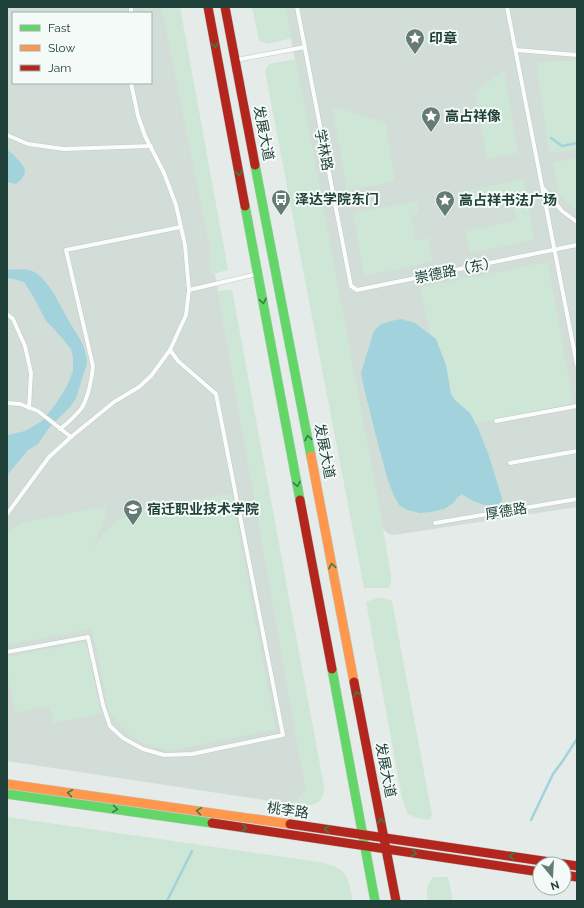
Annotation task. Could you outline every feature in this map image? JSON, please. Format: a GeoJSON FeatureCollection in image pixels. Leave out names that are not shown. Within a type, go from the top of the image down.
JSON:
{"type":"FeatureCollection","features":[{"type":"Feature","properties":{"kind":"main road"},"geometry":{"type":"LineString","coordinates":[[208,7],[375,901]]}},
{"type":"Feature","properties":{"kind":"main road","name":"发展大道"},"geometry":{"type":"LineString","coordinates":[[226,7],[396,901]]}},
{"type":"Feature","properties":{"kind":"main road","name":"桃李路"},"geometry":{"type":"LineString","coordinates":[[7,784],[363,834],[577,866]]}},
{"type":"Feature","properties":{"kind":"main road","name":"桃李路"},"geometry":{"type":"LineString","coordinates":[[7,794],[532,871]]}},
{"type":"Feature","properties":{"kind":"lane","name":"学林路"},"geometry":{"type":"LineString","coordinates":[[297,7],[351,286],[357,290]]}},
{"type":"Feature","properties":{"kind":"lane"},"geometry":{"type":"LineString","coordinates":[[507,7],[577,365]]}},
{"type":"Feature","properties":{"kind":"lane"},"geometry":{"type":"LineString","coordinates":[[236,60],[305,47]]}},
{"type":"Feature","properties":{"kind":"lane"},"geometry":{"type":"LineString","coordinates":[[516,50],[577,55]]}},
{"type":"Feature","properties":{"kind":"lane"},"geometry":{"type":"LineString","coordinates":[[7,514],[49,457],[114,402],[139,387],[151,376],[170,350],[186,315],[189,290],[186,245],[176,205],[164,173],[138,116],[131,84]]}},
{"type":"Feature","properties":{"kind":"lane"},"geometry":{"type":"LineString","coordinates":[[7,135],[28,144],[64,149],[151,146]]}},
{"type":"Feature","properties":{"kind":"lane"},"geometry":{"type":"LineString","coordinates":[[542,187],[562,211],[577,222]]}},
{"type":"Feature","properties":{"kind":"lane"},"geometry":{"type":"LineString","coordinates":[[60,429],[82,408],[89,390],[93,366],[66,250],[181,227]]}},
{"type":"Feature","properties":{"kind":"lane","name":"崇德路（东）"},"geometry":{"type":"LineString","coordinates":[[357,290],[577,245]]}},
{"type":"Feature","properties":{"kind":"lane"},"geometry":{"type":"LineString","coordinates":[[189,290],[258,274]]}},
{"type":"Feature","properties":{"kind":"lane"},"geometry":{"type":"LineString","coordinates":[[7,314],[13,319],[24,346],[31,373],[29,408]]}},
{"type":"Feature","properties":{"kind":"lane"},"geometry":{"type":"LineString","coordinates":[[7,652],[88,637],[103,705],[110,726],[123,738],[143,749],[164,755],[192,754],[283,735],[216,394],[178,361],[170,350]]}},
{"type":"Feature","properties":{"kind":"lane"},"geometry":{"type":"LineString","coordinates":[[7,403],[20,404],[38,411],[71,437]]}},
{"type":"Feature","properties":{"kind":"lane"},"geometry":{"type":"LineString","coordinates":[[496,421],[577,406]]}},
{"type":"Feature","properties":{"kind":"lane"},"geometry":{"type":"LineString","coordinates":[[510,463],[577,451]]}},
{"type":"Feature","properties":{"kind":"lane","name":"厚德路"},"geometry":{"type":"LineString","coordinates":[[436,523],[577,499]]}},
{"type":"Feature","properties":{"kind":"shaded area","name":"宿迁职业技术学院"},"geometry":{"type":"Polygon","coordinates":[[[7,7],[162,7],[212,257],[306,790],[291,804],[7,761],[7,7]]]}},
{"type":"Feature","properties":{"kind":"shaded area"},"geometry":{"type":"Polygon","coordinates":[[[285,7],[577,7],[577,507],[394,535],[389,534],[383,528],[285,7]]]}},
{"type":"Feature","properties":{"kind":"green space"},"geometry":{"type":"Polygon","coordinates":[[[162,7],[180,7],[228,270],[211,274],[209,262],[212,257],[162,7]]]}},
{"type":"Feature","properties":{"kind":"green space"},"geometry":{"type":"Polygon","coordinates":[[[252,7],[286,7],[292,38],[267,44],[259,40],[252,7]]]}},
{"type":"Feature","properties":{"kind":"green space"},"geometry":{"type":"Polygon","coordinates":[[[296,59],[383,528],[391,576],[391,583],[388,588],[364,588],[265,71],[269,64],[296,59]]]}},
{"type":"Feature","properties":{"kind":"green space"},"geometry":{"type":"Polygon","coordinates":[[[577,60],[577,149],[549,153],[536,62],[577,60]]]}},
{"type":"Feature","properties":{"kind":"green space"},"geometry":{"type":"Polygon","coordinates":[[[504,70],[518,153],[491,159],[487,157],[475,92],[504,70]]]}},
{"type":"Feature","properties":{"kind":"green space"},"geometry":{"type":"Polygon","coordinates":[[[332,106],[386,123],[395,181],[347,191],[332,106]]]}},
{"type":"Feature","properties":{"kind":"green space"},"geometry":{"type":"Polygon","coordinates":[[[577,158],[577,211],[558,194],[553,162],[577,158]]]}},
{"type":"Feature","properties":{"kind":"green space"},"geometry":{"type":"Polygon","coordinates":[[[524,179],[534,240],[470,253],[466,231],[517,220],[511,197],[464,205],[461,192],[524,179]]]}},
{"type":"Feature","properties":{"kind":"green space"},"geometry":{"type":"Polygon","coordinates":[[[417,201],[419,213],[411,216],[416,240],[428,238],[433,262],[364,276],[353,213],[417,201]]]}},
{"type":"Feature","properties":{"kind":"green space"},"geometry":{"type":"Polygon","coordinates":[[[548,262],[573,403],[451,429],[420,287],[548,262]]]}},
{"type":"Feature","properties":{"kind":"green space"},"geometry":{"type":"Polygon","coordinates":[[[232,290],[324,787],[324,792],[320,801],[313,805],[291,804],[306,790],[218,291],[232,290]]]}},
{"type":"Feature","properties":{"kind":"green space"},"geometry":{"type":"Polygon","coordinates":[[[231,493],[276,729],[170,751],[151,746],[133,738],[120,726],[109,712],[92,629],[7,645],[7,535],[20,523],[105,506],[106,514],[92,551],[103,533],[118,520],[145,509],[231,493]]]}},
{"type":"Feature","properties":{"kind":"green space"},"geometry":{"type":"Polygon","coordinates":[[[378,598],[392,601],[432,815],[429,820],[417,818],[408,814],[402,798],[366,602],[378,598]]]}},
{"type":"Feature","properties":{"kind":"green space"},"geometry":{"type":"Polygon","coordinates":[[[84,642],[87,645],[100,712],[97,715],[53,723],[49,706],[15,713],[7,669],[7,657],[84,642]]]}},
{"type":"Feature","properties":{"kind":"green space"},"geometry":{"type":"Polygon","coordinates":[[[7,817],[319,862],[336,867],[345,874],[353,901],[7,901],[7,817]]]}},
{"type":"Feature","properties":{"kind":"green space"},"geometry":{"type":"Polygon","coordinates":[[[433,877],[448,877],[453,901],[428,901],[427,888],[433,877]]]}},
{"type":"Feature","properties":{"kind":"water"},"geometry":{"type":"Polygon","coordinates":[[[7,150],[21,163],[25,171],[24,176],[16,184],[7,182],[7,150]]]}},
{"type":"Feature","properties":{"kind":"water"},"geometry":{"type":"Polygon","coordinates":[[[7,269],[29,270],[44,280],[54,294],[83,345],[87,363],[76,398],[70,407],[49,428],[38,444],[28,450],[7,474],[7,435],[25,431],[42,421],[55,405],[67,386],[73,371],[73,358],[71,349],[46,321],[24,282],[7,278],[7,269]]]}},
{"type":"Feature","properties":{"kind":"water"},"geometry":{"type":"Polygon","coordinates":[[[401,319],[415,323],[436,339],[446,365],[451,394],[455,400],[470,413],[478,428],[489,456],[502,498],[501,504],[491,506],[481,504],[462,494],[452,504],[444,509],[420,513],[407,510],[400,506],[395,498],[388,481],[361,373],[374,331],[381,324],[401,319]]]}},
{"type":"Feature","properties":{"kind":"waterway"},"geometry":{"type":"LineString","coordinates":[[551,138],[562,146],[577,143]]}},
{"type":"Feature","properties":{"kind":"waterway"},"geometry":{"type":"LineString","coordinates":[[531,820],[553,774],[577,739]]}},
{"type":"Feature","properties":{"kind":"waterway"},"geometry":{"type":"LineString","coordinates":[[167,901],[192,851]]}},
{"type":"Feature","properties":{"kind":"traffic: fast"},"geometry":{"type":"LineString","coordinates":[[255,165],[311,456]]}},
{"type":"Feature","properties":{"kind":"traffic: fast"},"geometry":{"type":"LineString","coordinates":[[245,206],[300,500]]}},
{"type":"Feature","properties":{"kind":"traffic: fast"},"geometry":{"type":"LineString","coordinates":[[332,669],[375,901]]}},
{"type":"Feature","properties":{"kind":"traffic: fast"},"geometry":{"type":"LineString","coordinates":[[7,794],[212,823]]}},
{"type":"Feature","properties":{"kind":"traffic: slow"},"geometry":{"type":"LineString","coordinates":[[311,456],[354,682]]}},
{"type":"Feature","properties":{"kind":"traffic: slow"},"geometry":{"type":"LineString","coordinates":[[7,784],[290,824]]}},
{"type":"Feature","properties":{"kind":"traffic: jam"},"geometry":{"type":"LineString","coordinates":[[208,7],[245,206]]}},
{"type":"Feature","properties":{"kind":"traffic: jam"},"geometry":{"type":"LineString","coordinates":[[225,7],[255,165]]}},
{"type":"Feature","properties":{"kind":"traffic: jam"},"geometry":{"type":"LineString","coordinates":[[300,500],[332,669]]}},
{"type":"Feature","properties":{"kind":"traffic: jam"},"geometry":{"type":"LineString","coordinates":[[354,682],[396,901]]}},
{"type":"Feature","properties":{"kind":"traffic: jam"},"geometry":{"type":"LineString","coordinates":[[212,823],[532,871]]}},
{"type":"Feature","properties":{"kind":"traffic: jam"},"geometry":{"type":"LineString","coordinates":[[290,824],[577,866]]}},
{"type":"Feature","properties":{"kind":"traffic: jam"},"geometry":{"type":"LineString","coordinates":[[572,876],[577,877]]}},
{"type":"Feature","properties":{"kind":"place","name":"印章"},"geometry":{"type":"Point","coordinates":[415,55]}},
{"type":"Feature","properties":{"kind":"place","name":"高占祥像"},"geometry":{"type":"Point","coordinates":[431,133]}},
{"type":"Feature","properties":{"kind":"place","name":"泽达学院东门"},"geometry":{"type":"Point","coordinates":[281,216]}},
{"type":"Feature","properties":{"kind":"place","name":"高占祥书法广场"},"geometry":{"type":"Point","coordinates":[445,217]}},
{"type":"Feature","properties":{"kind":"place","name":"宿迁职业技术学院"},"geometry":{"type":"Point","coordinates":[133,526]}}]}
